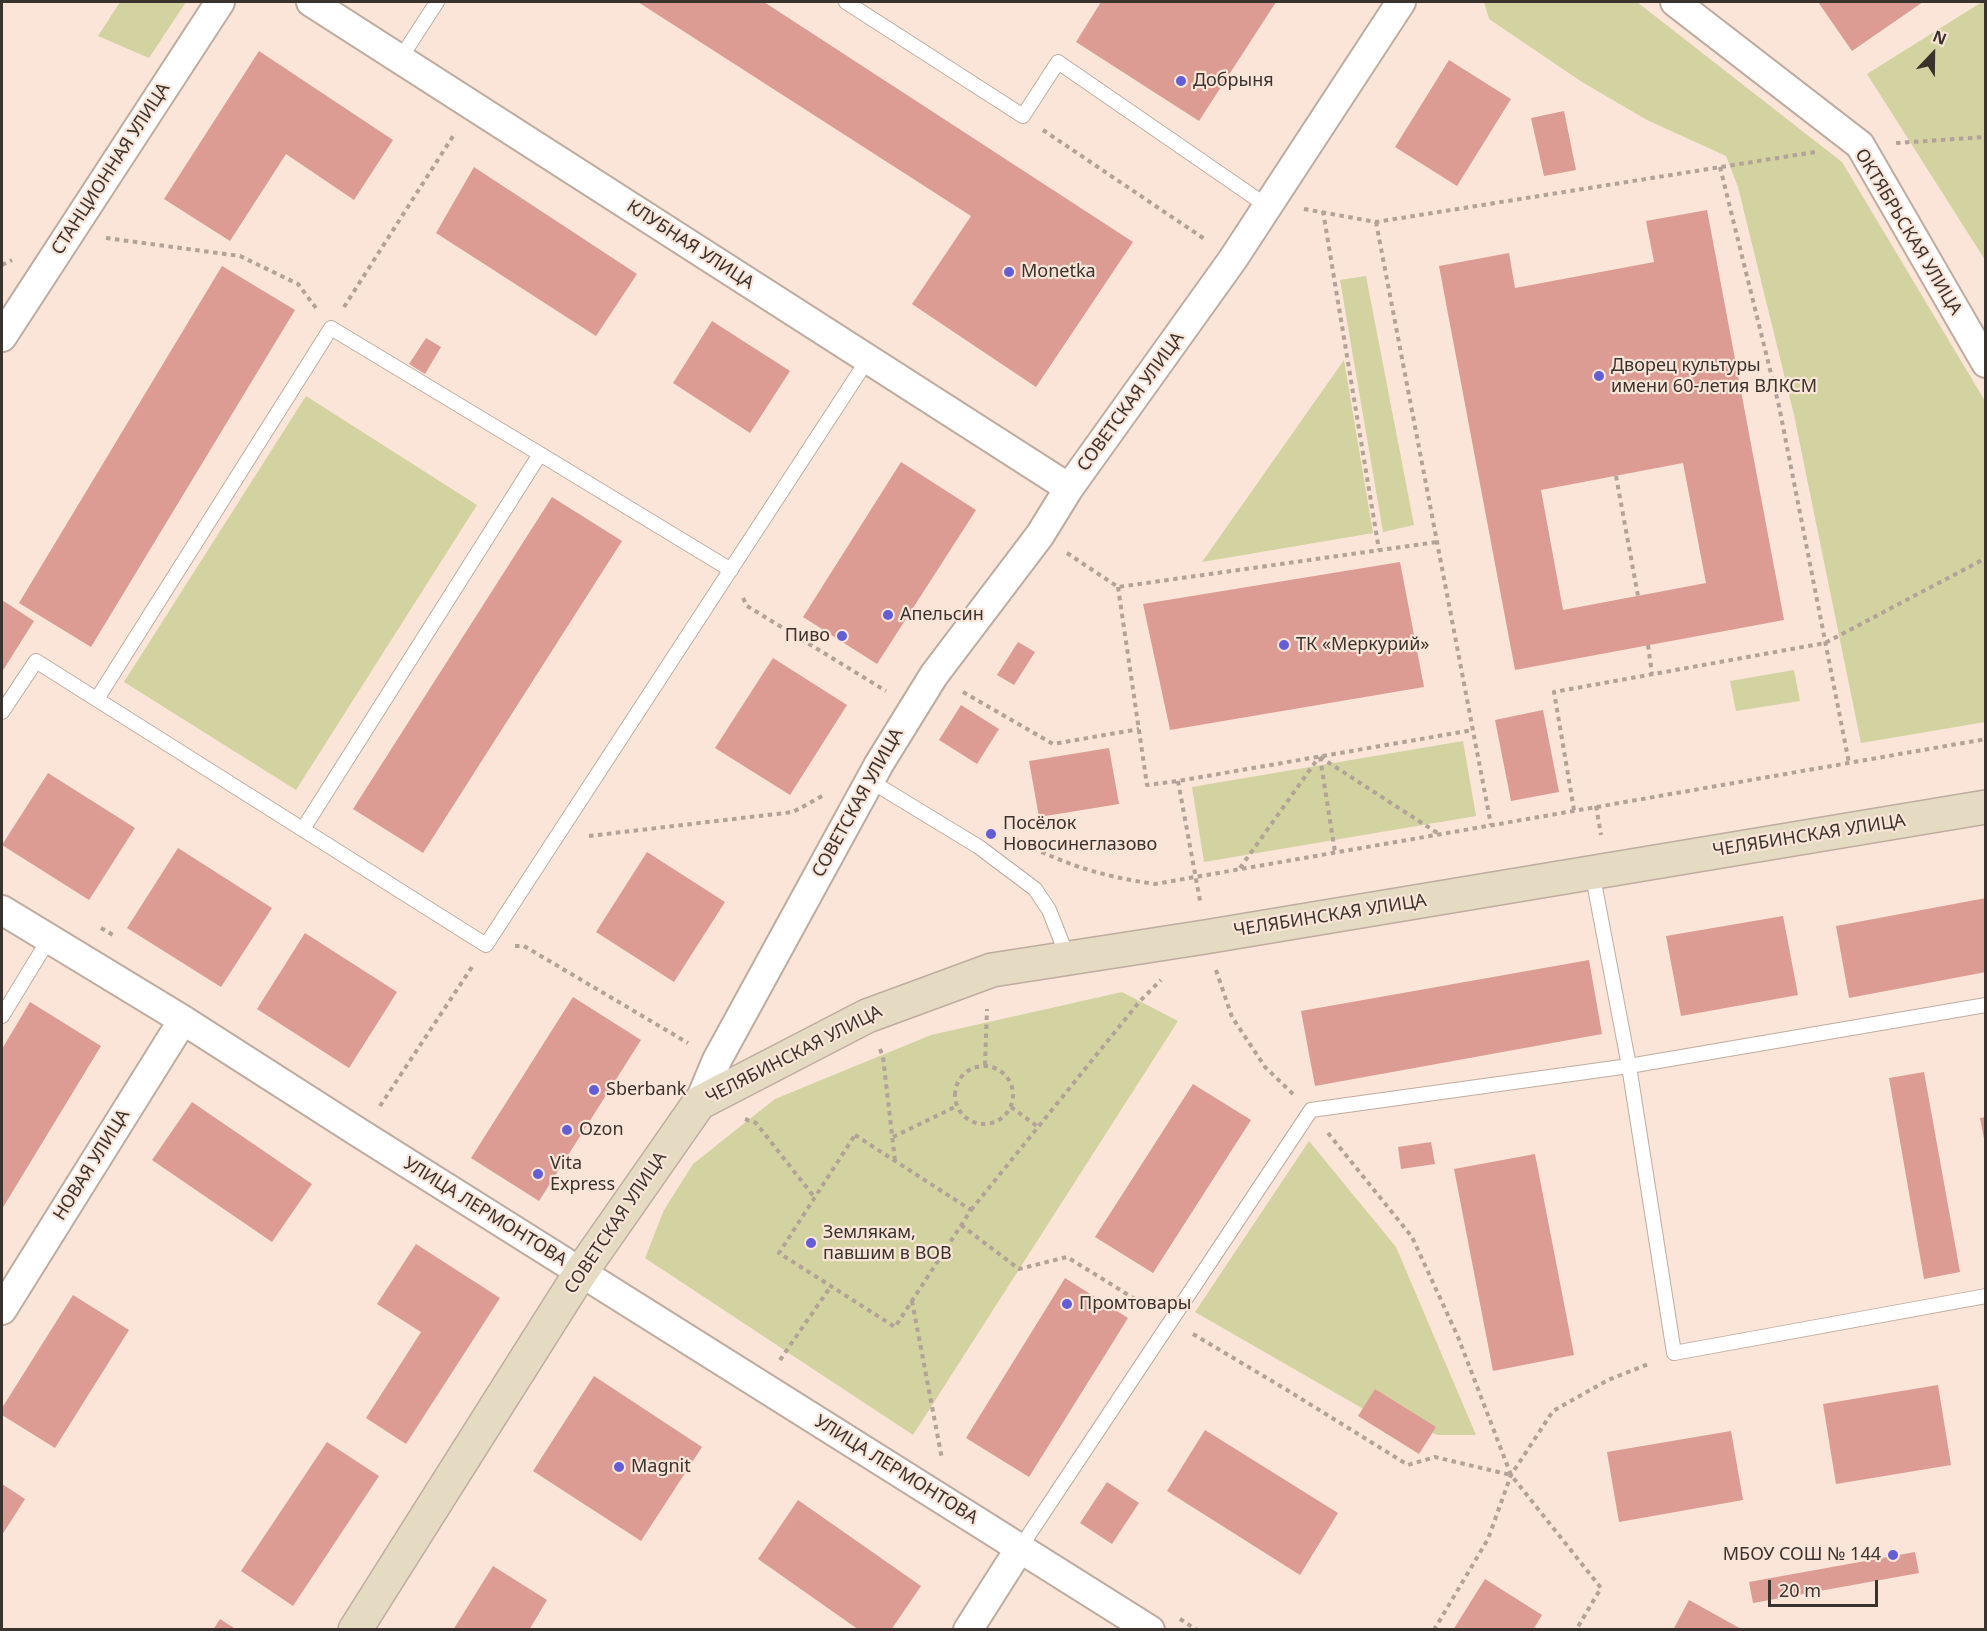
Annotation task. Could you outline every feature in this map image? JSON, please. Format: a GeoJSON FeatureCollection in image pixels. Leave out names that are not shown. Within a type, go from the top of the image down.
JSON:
{"type":"FeatureCollection","features":[{"type":"Feature","properties":{"kind":"street","name":"СТАНЦИОННАЯ УЛИЦА"},"geometry":{"type":"LineString","coordinates":[[2,337],[220,2]]}},
{"type":"Feature","properties":{"kind":"street","name":"КЛУБНАЯ УЛИЦА"},"geometry":{"type":"LineString","coordinates":[[311,2],[1069,488]]}},
{"type":"Feature","properties":{"kind":"street","name":"СОВЕТСКАЯ УЛИЦА"},"geometry":{"type":"LineString","coordinates":[[355,1629],[581,1272],[699,1103],[717,1060],[870,780],[913,707],[934,675],[1040,535],[1069,488],[1233,259],[1401,2]]}},
{"type":"Feature","properties":{"kind":"street","name":"ОКТЯБРЬСКАЯ УЛИЦА"},"geometry":{"type":"LineString","coordinates":[[1675,2],[1860,145],[1986,363]]}},
{"type":"Feature","properties":{"kind":"street","name":"ЧЕЛЯБИНСКАЯ УЛИЦА"},"geometry":{"type":"LineString","coordinates":[[699,1103],[867,1016],[992,970],[1205,937],[1986,807]]}},
{"type":"Feature","properties":{"kind":"street","name":"УЛИЦА ЛЕРМОНТОВА"},"geometry":{"type":"LineString","coordinates":[[2,910],[183,1020],[1150,1629]]}},
{"type":"Feature","properties":{"kind":"street","name":"НОВАЯ УЛИЦА"},"geometry":{"type":"LineString","coordinates":[[2,1310],[183,1020]]}},
{"type":"Feature","properties":{"kind":"street"},"geometry":{"type":"LineString","coordinates":[[968,1629],[1020,1548]]}},
{"type":"Feature","properties":{"kind":"lane"},"geometry":{"type":"LineString","coordinates":[[400,59],[437,2]]}},
{"type":"Feature","properties":{"kind":"lane"},"geometry":{"type":"LineString","coordinates":[[846,2],[1023,116],[1058,62],[1267,206]]}},
{"type":"Feature","properties":{"kind":"lane"},"geometry":{"type":"LineString","coordinates":[[97,699],[331,328],[731,570]]}},
{"type":"Feature","properties":{"kind":"lane"},"geometry":{"type":"LineString","coordinates":[[2,712],[36,662],[486,945],[868,359]]}},
{"type":"Feature","properties":{"kind":"lane"},"geometry":{"type":"LineString","coordinates":[[303,829],[540,454]]}},
{"type":"Feature","properties":{"kind":"lane"},"geometry":{"type":"LineString","coordinates":[[870,780],[980,847],[1035,889],[1049,910],[1068,958]]}},
{"type":"Feature","properties":{"kind":"lane"},"geometry":{"type":"LineString","coordinates":[[1592,872],[1629,1066],[1674,1353],[1986,1296]]}},
{"type":"Feature","properties":{"kind":"lane"},"geometry":{"type":"LineString","coordinates":[[2,1016],[49,939]]}},
{"type":"Feature","properties":{"kind":"lane"},"geometry":{"type":"LineString","coordinates":[[1020,1548],[1311,1110],[1629,1066],[1986,1005]]}},
{"type":"Feature","properties":{"kind":"path"},"geometry":{"type":"LineString","coordinates":[[69,233],[240,256],[298,284],[331,328],[472,105]]}},
{"type":"Feature","properties":{"kind":"path"},"geometry":{"type":"LineString","coordinates":[[1023,116],[1233,259]]}},
{"type":"Feature","properties":{"kind":"path"},"geometry":{"type":"LineString","coordinates":[[1267,206],[1323,211],[1376,222],[1860,145],[1986,137]]}},
{"type":"Feature","properties":{"kind":"path"},"geometry":{"type":"LineString","coordinates":[[1720,167],[1779,406],[1849,763]]}},
{"type":"Feature","properties":{"kind":"path"},"geometry":{"type":"LineString","coordinates":[[1323,211],[1379,550]]}},
{"type":"Feature","properties":{"kind":"path"},"geometry":{"type":"LineString","coordinates":[[1376,222],[1491,825]]}},
{"type":"Feature","properties":{"kind":"path"},"geometry":{"type":"LineString","coordinates":[[1616,476],[1638,596]]}},
{"type":"Feature","properties":{"kind":"path"},"geometry":{"type":"LineString","coordinates":[[1040,535],[1118,587],[1437,542]]}},
{"type":"Feature","properties":{"kind":"path"},"geometry":{"type":"LineString","coordinates":[[1574,810],[1554,692],[1825,643],[1986,558]]}},
{"type":"Feature","properties":{"kind":"path"},"geometry":{"type":"LineString","coordinates":[[731,570],[747,606],[913,707]]}},
{"type":"Feature","properties":{"kind":"path"},"geometry":{"type":"LineString","coordinates":[[1118,587],[1147,784],[1178,781],[1473,730]]}},
{"type":"Feature","properties":{"kind":"path"},"geometry":{"type":"LineString","coordinates":[[1648,645],[1652,674]]}},
{"type":"Feature","properties":{"kind":"path"},"geometry":{"type":"LineString","coordinates":[[934,675],[1053,744],[1139,729]]}},
{"type":"Feature","properties":{"kind":"path"},"geometry":{"type":"LineString","coordinates":[[1015,839],[1081,869],[1155,884],[1986,739]]}},
{"type":"Feature","properties":{"kind":"path"},"geometry":{"type":"LineString","coordinates":[[1320,757],[1439,834]]}},
{"type":"Feature","properties":{"kind":"path"},"geometry":{"type":"LineString","coordinates":[[1320,757],[1335,852]]}},
{"type":"Feature","properties":{"kind":"path"},"geometry":{"type":"LineString","coordinates":[[1240,868],[1320,757]]}},
{"type":"Feature","properties":{"kind":"path"},"geometry":{"type":"LineString","coordinates":[[1178,781],[1197,876],[1205,937],[1232,1017],[1265,1067],[1311,1110],[1412,1237],[1458,1337],[1511,1475],[1601,1588],[1576,1629]]}},
{"type":"Feature","properties":{"kind":"path"},"geometry":{"type":"LineString","coordinates":[[555,840],[793,812],[831,791]]}},
{"type":"Feature","properties":{"kind":"path"},"geometry":{"type":"LineString","coordinates":[[361,1134],[486,945],[524,946],[717,1060]]}},
{"type":"Feature","properties":{"kind":"path"},"geometry":{"type":"LineString","coordinates":[[971,1210],[855,1135],[779,1253],[895,1327],[971,1210],[1140,1001]]}},
{"type":"Feature","properties":{"kind":"path"},"geometry":{"type":"LineString","coordinates":[[985,1022],[985,1065]]}},
{"type":"Feature","properties":{"kind":"path"},"geometry":{"type":"LineString","coordinates":[[883,1057],[895,1161]]}},
{"type":"Feature","properties":{"kind":"path"},"geometry":{"type":"LineString","coordinates":[[985,1065],[1003,1072],[1013,1088],[1014,1097],[1011,1107],[998,1121],[979,1124],[970,1120],[957,1106],[956,1087],[966,1071],[975,1066],[985,1065]]}},
{"type":"Feature","properties":{"kind":"path"},"geometry":{"type":"LineString","coordinates":[[699,1103],[756,1123],[815,1197]]}},
{"type":"Feature","properties":{"kind":"path"},"geometry":{"type":"LineString","coordinates":[[893,1137],[957,1106]]}},
{"type":"Feature","properties":{"kind":"path"},"geometry":{"type":"LineString","coordinates":[[1011,1107],[1038,1126]]}},
{"type":"Feature","properties":{"kind":"path"},"geometry":{"type":"LineString","coordinates":[[961,1226],[1019,1269],[1067,1257],[1408,1465],[1435,1457],[1511,1475]]}},
{"type":"Feature","properties":{"kind":"path"},"geometry":{"type":"LineString","coordinates":[[786,1351],[831,1286]]}},
{"type":"Feature","properties":{"kind":"path"},"geometry":{"type":"LineString","coordinates":[[912,1301],[944,1469]]}},
{"type":"Feature","properties":{"kind":"path"},"geometry":{"type":"LineString","coordinates":[[1434,1629],[1488,1539],[1511,1475],[1554,1411],[1608,1380],[1674,1353]]}},
{"type":"Feature","properties":{"kind":"green space"},"geometry":{"type":"Polygon","coordinates":[[[120,2],[186,2],[149,58],[98,36],[120,2]]]}},
{"type":"Feature","properties":{"kind":"green space"},"geometry":{"type":"Polygon","coordinates":[[[1484,2],[1637,2],[1842,162],[1985,401],[1985,722],[1861,743],[1794,415],[1738,187],[1726,156],[1647,120],[1582,82],[1489,19],[1484,2]]]}},
{"type":"Feature","properties":{"kind":"green space"},"geometry":{"type":"Polygon","coordinates":[[[1982,2],[1986,2],[1985,260],[1867,74],[1982,2]]]}},
{"type":"Feature","properties":{"kind":"green space"},"geometry":{"type":"Polygon","coordinates":[[[1366,276],[1414,525],[1383,532],[1340,280],[1366,276]]]}},
{"type":"Feature","properties":{"kind":"green space"},"geometry":{"type":"Polygon","coordinates":[[[1344,360],[1373,533],[1202,562],[1344,360]]]}},
{"type":"Feature","properties":{"kind":"green space"},"geometry":{"type":"Polygon","coordinates":[[[306,396],[477,505],[296,790],[124,682],[306,396]]]}},
{"type":"Feature","properties":{"kind":"green space"},"geometry":{"type":"Polygon","coordinates":[[[1794,670],[1800,701],[1736,711],[1730,681],[1794,670]]]}},
{"type":"Feature","properties":{"kind":"green space"},"geometry":{"type":"Polygon","coordinates":[[[1463,741],[1476,816],[1204,862],[1192,787],[1463,741]]]}},
{"type":"Feature","properties":{"kind":"green space"},"geometry":{"type":"Polygon","coordinates":[[[1122,992],[1178,1021],[913,1435],[645,1258],[664,1210],[693,1164],[775,1099],[931,1035],[1122,992]]]}},
{"type":"Feature","properties":{"kind":"green space"},"geometry":{"type":"Polygon","coordinates":[[[1309,1141],[1396,1247],[1476,1435],[1438,1435],[1367,1411],[1195,1312],[1309,1141]]]}},
{"type":"Feature","properties":{"kind":"building"},"geometry":{"type":"Polygon","coordinates":[[[638,2],[764,2],[1133,242],[1036,387],[912,304],[971,216],[638,2]]]}},
{"type":"Feature","properties":{"kind":"building","name":"Добрыня"},"geometry":{"type":"Polygon","coordinates":[[[1101,2],[1276,2],[1199,121],[1076,42],[1101,2]]]}},
{"type":"Feature","properties":{"kind":"building"},"geometry":{"type":"Polygon","coordinates":[[[1818,2],[1923,2],[1852,51],[1818,2]]]}},
{"type":"Feature","properties":{"kind":"building"},"geometry":{"type":"Polygon","coordinates":[[[259,51],[393,140],[354,200],[286,154],[230,241],[164,199],[259,51]]]}},
{"type":"Feature","properties":{"kind":"building"},"geometry":{"type":"Polygon","coordinates":[[[1449,60],[1511,99],[1457,186],[1395,147],[1449,60]]]}},
{"type":"Feature","properties":{"kind":"building"},"geometry":{"type":"Polygon","coordinates":[[[1564,111],[1576,170],[1544,176],[1531,118],[1564,111]]]}},
{"type":"Feature","properties":{"kind":"building"},"geometry":{"type":"Polygon","coordinates":[[[474,167],[637,274],[596,336],[436,233],[474,167]]]}},
{"type":"Feature","properties":{"kind":"building","name":"Дворец культуры имени 60-летия ВЛКСМ"},"geometry":{"type":"Polygon","coordinates":[[[1707,210],[1784,620],[1515,670],[1439,266],[1509,253],[1515,288],[1654,262],[1646,221],[1707,210]],[[1683,463],[1541,490],[1563,610],[1706,583],[1683,463]]]}},
{"type":"Feature","properties":{"kind":"building"},"geometry":{"type":"Polygon","coordinates":[[[222,266],[295,310],[91,647],[19,603],[222,266]]]}},
{"type":"Feature","properties":{"kind":"building"},"geometry":{"type":"Polygon","coordinates":[[[712,321],[790,371],[750,433],[673,383],[712,321]]]}},
{"type":"Feature","properties":{"kind":"building"},"geometry":{"type":"Polygon","coordinates":[[[426,338],[441,347],[425,374],[409,364],[426,338]]]}},
{"type":"Feature","properties":{"kind":"building"},"geometry":{"type":"Polygon","coordinates":[[[901,462],[976,510],[877,664],[803,617],[901,462]]]}},
{"type":"Feature","properties":{"kind":"building"},"geometry":{"type":"Polygon","coordinates":[[[552,497],[622,541],[423,853],[353,809],[552,497]]]}},
{"type":"Feature","properties":{"kind":"building","name":"ТК «Меркурий»"},"geometry":{"type":"Polygon","coordinates":[[[1400,562],[1424,687],[1170,730],[1143,604],[1400,562]]]}},
{"type":"Feature","properties":{"kind":"building"},"geometry":{"type":"Polygon","coordinates":[[[2,600],[34,621],[2,672],[2,600]]]}},
{"type":"Feature","properties":{"kind":"building"},"geometry":{"type":"Polygon","coordinates":[[[1018,642],[1035,652],[1014,685],[997,675],[1018,642]]]}},
{"type":"Feature","properties":{"kind":"building"},"geometry":{"type":"Polygon","coordinates":[[[773,658],[847,705],[790,795],[715,748],[773,658]]]}},
{"type":"Feature","properties":{"kind":"building"},"geometry":{"type":"Polygon","coordinates":[[[961,705],[999,729],[977,764],[939,740],[961,705]]]}},
{"type":"Feature","properties":{"kind":"building"},"geometry":{"type":"Polygon","coordinates":[[[1543,710],[1559,792],[1511,801],[1495,720],[1543,710]]]}},
{"type":"Feature","properties":{"kind":"building"},"geometry":{"type":"Polygon","coordinates":[[[1109,748],[1119,804],[1039,817],[1029,761],[1109,748]]]}},
{"type":"Feature","properties":{"kind":"building"},"geometry":{"type":"Polygon","coordinates":[[[48,773],[135,828],[89,900],[2,845],[48,773]]]}},
{"type":"Feature","properties":{"kind":"building"},"geometry":{"type":"Polygon","coordinates":[[[178,848],[272,908],[221,987],[127,928],[178,848]]]}},
{"type":"Feature","properties":{"kind":"building"},"geometry":{"type":"Polygon","coordinates":[[[647,852],[725,902],[674,982],[596,932],[647,852]]]}},
{"type":"Feature","properties":{"kind":"building"},"geometry":{"type":"Polygon","coordinates":[[[1986,898],[1986,972],[1849,998],[1836,926],[1986,898]]]}},
{"type":"Feature","properties":{"kind":"building"},"geometry":{"type":"Polygon","coordinates":[[[1783,916],[1798,995],[1681,1016],[1666,936],[1783,916]]]}},
{"type":"Feature","properties":{"kind":"building"},"geometry":{"type":"Polygon","coordinates":[[[305,933],[397,992],[349,1068],[257,1009],[305,933]]]}},
{"type":"Feature","properties":{"kind":"building"},"geometry":{"type":"Polygon","coordinates":[[[1589,960],[1602,1034],[1315,1086],[1301,1011],[1589,960]]]}},
{"type":"Feature","properties":{"kind":"building"},"geometry":{"type":"Polygon","coordinates":[[[573,997],[641,1040],[539,1201],[471,1158],[573,997]]]}},
{"type":"Feature","properties":{"kind":"building"},"geometry":{"type":"Polygon","coordinates":[[[30,1002],[101,1046],[2,1209],[2,1049],[30,1002]]]}},
{"type":"Feature","properties":{"kind":"building"},"geometry":{"type":"Polygon","coordinates":[[[1924,1072],[1960,1272],[1924,1279],[1889,1078],[1924,1072]]]}},
{"type":"Feature","properties":{"kind":"building"},"geometry":{"type":"Polygon","coordinates":[[[1193,1084],[1251,1120],[1153,1273],[1095,1237],[1193,1084]]]}},
{"type":"Feature","properties":{"kind":"building"},"geometry":{"type":"Polygon","coordinates":[[[192,1102],[312,1184],[272,1242],[152,1160],[192,1102]]]}},
{"type":"Feature","properties":{"kind":"building"},"geometry":{"type":"Polygon","coordinates":[[[1986,1117],[1986,1139],[1984,1139],[1980,1118],[1986,1117]]]}},
{"type":"Feature","properties":{"kind":"building"},"geometry":{"type":"Polygon","coordinates":[[[1431,1142],[1435,1164],[1401,1169],[1398,1147],[1431,1142]]]}},
{"type":"Feature","properties":{"kind":"building"},"geometry":{"type":"Polygon","coordinates":[[[1535,1154],[1574,1355],[1493,1371],[1454,1169],[1535,1154]]]}},
{"type":"Feature","properties":{"kind":"building"},"geometry":{"type":"Polygon","coordinates":[[[416,1244],[500,1298],[406,1444],[366,1418],[421,1332],[377,1304],[416,1244]]]}},
{"type":"Feature","properties":{"kind":"building"},"geometry":{"type":"Polygon","coordinates":[[[1065,1278],[1128,1318],[1029,1477],[966,1438],[1065,1278]]]}},
{"type":"Feature","properties":{"kind":"building"},"geometry":{"type":"Polygon","coordinates":[[[73,1295],[129,1330],[55,1448],[2,1415],[2,1408],[73,1295]]]}},
{"type":"Feature","properties":{"kind":"building"},"geometry":{"type":"Polygon","coordinates":[[[594,1376],[702,1447],[641,1541],[533,1471],[594,1376]]]}},
{"type":"Feature","properties":{"kind":"building"},"geometry":{"type":"Polygon","coordinates":[[[1938,1385],[1951,1465],[1836,1484],[1823,1404],[1938,1385]]]}},
{"type":"Feature","properties":{"kind":"building"},"geometry":{"type":"Polygon","coordinates":[[[1375,1389],[1436,1427],[1419,1454],[1358,1416],[1375,1389]]]}},
{"type":"Feature","properties":{"kind":"building"},"geometry":{"type":"Polygon","coordinates":[[[1205,1430],[1338,1513],[1300,1575],[1167,1491],[1205,1430]]]}},
{"type":"Feature","properties":{"kind":"building"},"geometry":{"type":"Polygon","coordinates":[[[1731,1431],[1743,1500],[1619,1522],[1607,1452],[1731,1431]]]}},
{"type":"Feature","properties":{"kind":"building"},"geometry":{"type":"Polygon","coordinates":[[[327,1442],[379,1476],[293,1606],[241,1571],[327,1442]]]}},
{"type":"Feature","properties":{"kind":"building"},"geometry":{"type":"Polygon","coordinates":[[[1107,1482],[1139,1503],[1112,1544],[1080,1523],[1107,1482]]]}},
{"type":"Feature","properties":{"kind":"building"},"geometry":{"type":"Polygon","coordinates":[[[2,1484],[25,1499],[2,1535],[2,1484]]]}},
{"type":"Feature","properties":{"kind":"building"},"geometry":{"type":"Polygon","coordinates":[[[798,1500],[921,1586],[891,1630],[859,1630],[758,1559],[798,1500]]]}},
{"type":"Feature","properties":{"kind":"building"},"geometry":{"type":"Polygon","coordinates":[[[1915,1552],[1919,1573],[1753,1603],[1749,1582],[1915,1552]]]}},
{"type":"Feature","properties":{"kind":"building"},"geometry":{"type":"Polygon","coordinates":[[[493,1566],[547,1600],[529,1630],[453,1630],[493,1566]]]}},
{"type":"Feature","properties":{"kind":"building"},"geometry":{"type":"Polygon","coordinates":[[[1485,1579],[1542,1615],[1533,1630],[1453,1630],[1485,1579]]]}},
{"type":"Feature","properties":{"kind":"building"},"geometry":{"type":"Polygon","coordinates":[[[1689,1600],[1743,1630],[1673,1630],[1689,1600]]]}},
{"type":"Feature","properties":{"kind":"building"},"geometry":{"type":"Polygon","coordinates":[[[220,1619],[237,1630],[213,1630],[220,1619]]]}},
{"type":"Feature","properties":{"kind":"place","name":"Добрыня"},"geometry":{"type":"Point","coordinates":[1181,81]}},
{"type":"Feature","properties":{"kind":"place","name":"Monetka"},"geometry":{"type":"Point","coordinates":[1009,272]}},
{"type":"Feature","properties":{"kind":"place","name":"Дворец культуры имени 60-летия ВЛКСМ"},"geometry":{"type":"Point","coordinates":[1599,376]}},
{"type":"Feature","properties":{"kind":"place","name":"Апельсин"},"geometry":{"type":"Point","coordinates":[888,615]}},
{"type":"Feature","properties":{"kind":"place","name":"Пиво"},"geometry":{"type":"Point","coordinates":[842,636]}},
{"type":"Feature","properties":{"kind":"place","name":"ТК «Меркурий»"},"geometry":{"type":"Point","coordinates":[1284,645]}},
{"type":"Feature","properties":{"kind":"place","name":"Посёлок Новосинеглазово"},"geometry":{"type":"Point","coordinates":[991,834]}},
{"type":"Feature","properties":{"kind":"place","name":"Sberbank"},"geometry":{"type":"Point","coordinates":[594,1090]}},
{"type":"Feature","properties":{"kind":"place","name":"Ozon"},"geometry":{"type":"Point","coordinates":[567,1130]}},
{"type":"Feature","properties":{"kind":"place","name":"Vita Express"},"geometry":{"type":"Point","coordinates":[538,1174]}},
{"type":"Feature","properties":{"kind":"place","name":"Землякам, павшим в ВОВ"},"geometry":{"type":"Point","coordinates":[811,1243]}},
{"type":"Feature","properties":{"kind":"place","name":"Промтовары"},"geometry":{"type":"Point","coordinates":[1067,1304]}},
{"type":"Feature","properties":{"kind":"place","name":"Magnit"},"geometry":{"type":"Point","coordinates":[619,1467]}},
{"type":"Feature","properties":{"kind":"place","name":"МБОУ СОШ № 144"},"geometry":{"type":"Point","coordinates":[1893,1555]}}]}
